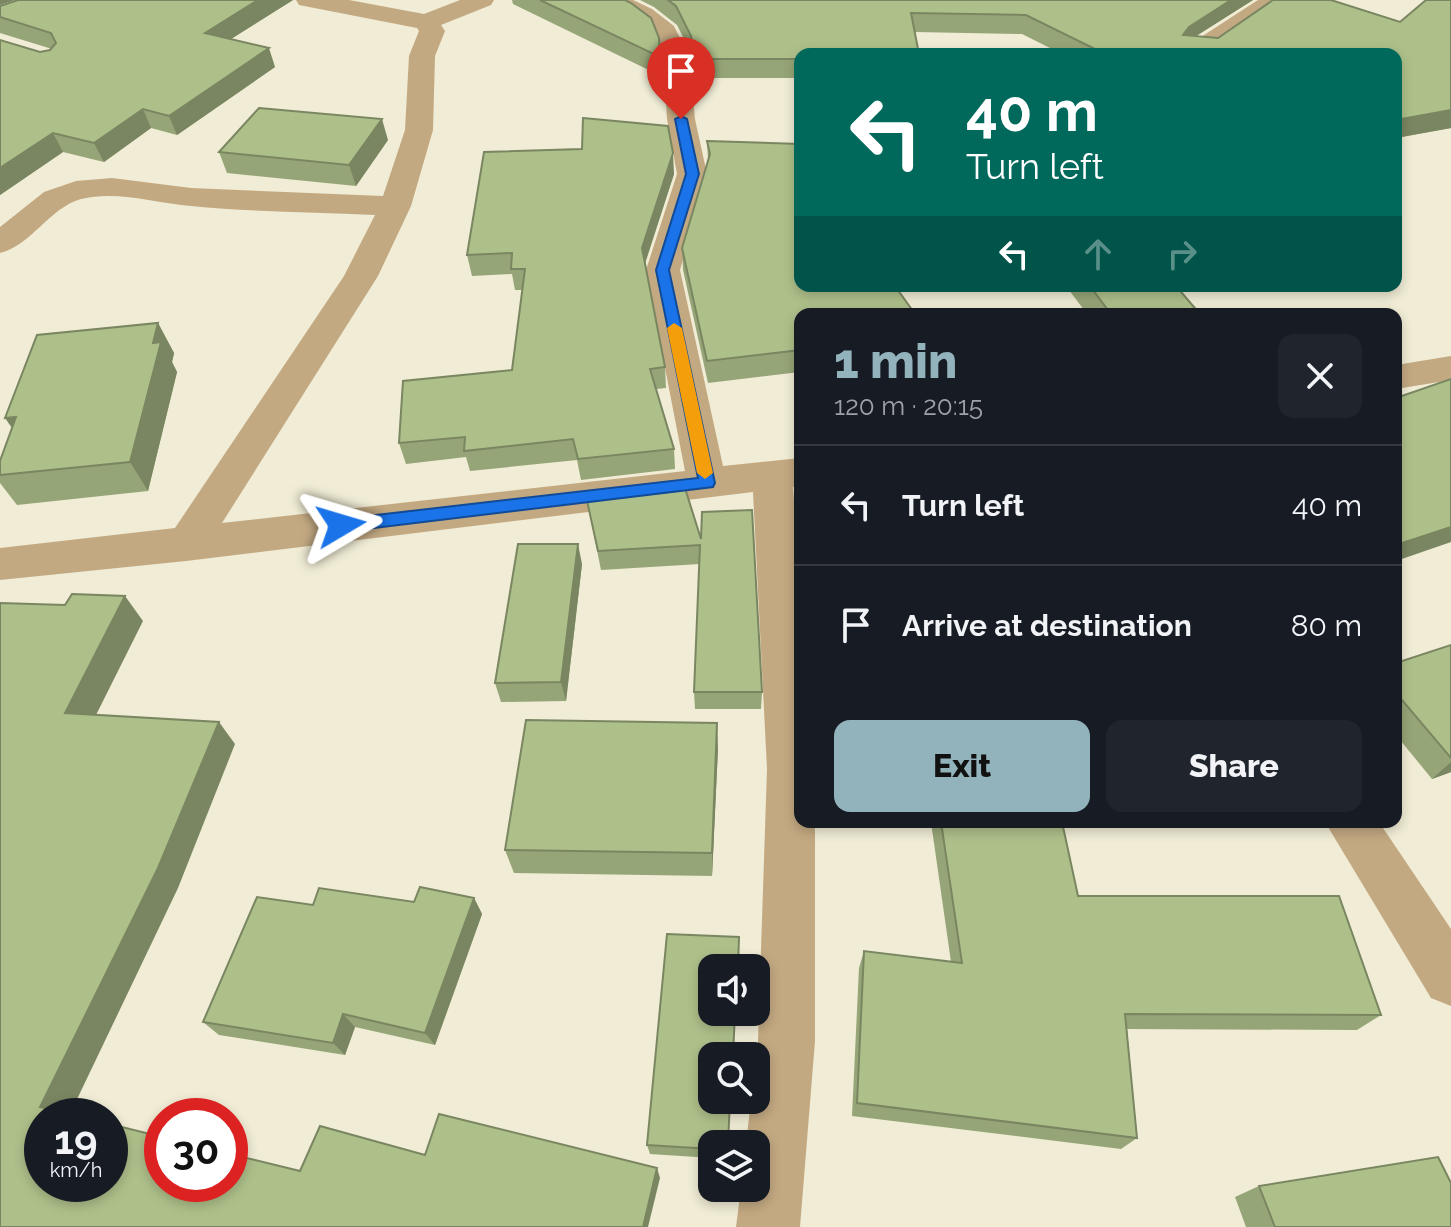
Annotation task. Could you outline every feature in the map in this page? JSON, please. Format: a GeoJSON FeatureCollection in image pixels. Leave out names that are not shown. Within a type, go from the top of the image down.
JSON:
{"type":"FeatureCollection","features":[{"type":"Feature","properties":{"kind":"street"},"geometry":{"type":"LineString","coordinates":[[308,0],[426,22],[482,0]]}},
{"type":"Feature","properties":{"kind":"street"},"geometry":{"type":"LineString","coordinates":[[613,0],[643,14],[665,31],[676,56],[681,119],[701,150],[663,270],[707,483]]}},
{"type":"Feature","properties":{"kind":"street"},"geometry":{"type":"LineString","coordinates":[[1202,48],[1275,0]]}},
{"type":"Feature","properties":{"kind":"street"},"geometry":{"type":"LineString","coordinates":[[186,545],[361,276],[395,206],[419,130],[422,56],[432,31],[426,22]]}},
{"type":"Feature","properties":{"kind":"street"},"geometry":{"type":"LineString","coordinates":[[0,243],[55,199],[76,190],[112,187],[191,197],[395,206]]}},
{"type":"Feature","properties":{"kind":"street"},"geometry":{"type":"LineString","coordinates":[[1402,376],[1451,368]]}},
{"type":"Feature","properties":{"kind":"street"},"geometry":{"type":"LineString","coordinates":[[0,564],[786,474],[791,769],[786,1041],[768,1227]]}},
{"type":"Feature","properties":{"kind":"street"},"geometry":{"type":"LineString","coordinates":[[1354,828],[1451,978]]}},
{"type":"Feature","properties":{"kind":"building"},"geometry":{"type":"Polygon","coordinates":[[[18,0],[258,0],[205,33],[269,48],[169,116],[143,109],[94,143],[53,133],[0,168],[0,40],[40,52],[50,50],[56,43],[51,33],[0,17],[0,6],[18,0]]]}},
{"type":"Feature","properties":{"kind":"building"},"geometry":{"type":"Polygon","coordinates":[[[540,0],[625,0],[651,18],[659,38],[660,57],[540,0]]]}},
{"type":"Feature","properties":{"kind":"building"},"geometry":{"type":"Polygon","coordinates":[[[668,0],[1231,0],[1189,27],[1183,35],[1218,38],[1273,0],[1331,0],[1400,22],[1426,0],[1451,0],[1451,110],[1402,119],[1402,48],[1093,48],[1026,15],[911,13],[918,48],[794,48],[794,59],[694,59],[691,36],[676,6],[668,0]]]}},
{"type":"Feature","properties":{"kind":"building"},"geometry":{"type":"Polygon","coordinates":[[[259,108],[382,119],[349,165],[219,152],[259,108]]]}},
{"type":"Feature","properties":{"kind":"building"},"geometry":{"type":"Polygon","coordinates":[[[583,118],[668,126],[673,153],[642,248],[665,367],[650,369],[674,449],[578,459],[573,439],[464,451],[465,437],[399,443],[403,381],[512,370],[525,269],[511,269],[512,253],[467,255],[484,152],[582,149],[583,118]]]}},
{"type":"Feature","properties":{"kind":"building"},"geometry":{"type":"Polygon","coordinates":[[[707,141],[794,144],[794,292],[899,292],[911,308],[794,308],[794,351],[707,361],[682,248],[710,154],[707,141]]]}},
{"type":"Feature","properties":{"kind":"building"},"geometry":{"type":"Polygon","coordinates":[[[1094,292],[1181,292],[1195,308],[1106,308],[1094,292]]]}},
{"type":"Feature","properties":{"kind":"building"},"geometry":{"type":"Polygon","coordinates":[[[158,323],[153,343],[161,342],[130,462],[0,475],[0,461],[16,417],[5,418],[37,335],[158,323]]]}},
{"type":"Feature","properties":{"kind":"building"},"geometry":{"type":"Polygon","coordinates":[[[1451,379],[1451,527],[1402,543],[1402,396],[1451,379]]]}},
{"type":"Feature","properties":{"kind":"building"},"geometry":{"type":"Polygon","coordinates":[[[684,485],[701,539],[702,512],[752,510],[762,692],[694,692],[700,545],[598,551],[586,496],[684,485]]]}},
{"type":"Feature","properties":{"kind":"building"},"geometry":{"type":"Polygon","coordinates":[[[518,544],[578,544],[561,682],[495,683],[518,544]]]}},
{"type":"Feature","properties":{"kind":"building"},"geometry":{"type":"Polygon","coordinates":[[[72,594],[125,596],[65,713],[219,722],[158,868],[44,1098],[24,1098],[24,1202],[128,1202],[128,1128],[144,1132],[144,1202],[248,1202],[248,1158],[300,1171],[320,1126],[425,1155],[439,1114],[657,1168],[643,1227],[0,1227],[0,603],[65,605],[72,594]]]}},
{"type":"Feature","properties":{"kind":"building"},"geometry":{"type":"Polygon","coordinates":[[[1451,645],[1451,758],[1402,700],[1402,661],[1451,645]]]}},
{"type":"Feature","properties":{"kind":"building"},"geometry":{"type":"Polygon","coordinates":[[[526,720],[717,723],[712,853],[505,850],[526,720]]]}},
{"type":"Feature","properties":{"kind":"building"},"geometry":{"type":"Polygon","coordinates":[[[942,828],[1063,828],[1078,896],[1339,896],[1381,1015],[1125,1014],[1137,1138],[857,1103],[864,951],[962,963],[942,828]]]}},
{"type":"Feature","properties":{"kind":"building"},"geometry":{"type":"Polygon","coordinates":[[[420,887],[474,898],[425,1033],[343,1014],[333,1043],[203,1022],[257,897],[313,905],[319,888],[414,902],[420,887]]]}},
{"type":"Feature","properties":{"kind":"building"},"geometry":{"type":"Polygon","coordinates":[[[667,934],[739,937],[738,954],[698,954],[698,1026],[734,1026],[734,1042],[698,1042],[698,1114],[729,1114],[729,1130],[698,1130],[698,1148],[647,1145],[667,934]]]}},
{"type":"Feature","properties":{"kind":"building"},"geometry":{"type":"Polygon","coordinates":[[[1438,1157],[1451,1183],[1451,1227],[1275,1227],[1259,1186],[1438,1157]]]}},
{"type":"Feature","properties":{"kind":"slow traffic"},"geometry":{"type":"LineString","coordinates":[[674,328],[705,473]]}},
{"type":"Feature","properties":{"kind":"route"},"geometry":{"type":"LineString","coordinates":[[341,525],[707,483],[663,270],[692,174],[681,119]]}}]}
